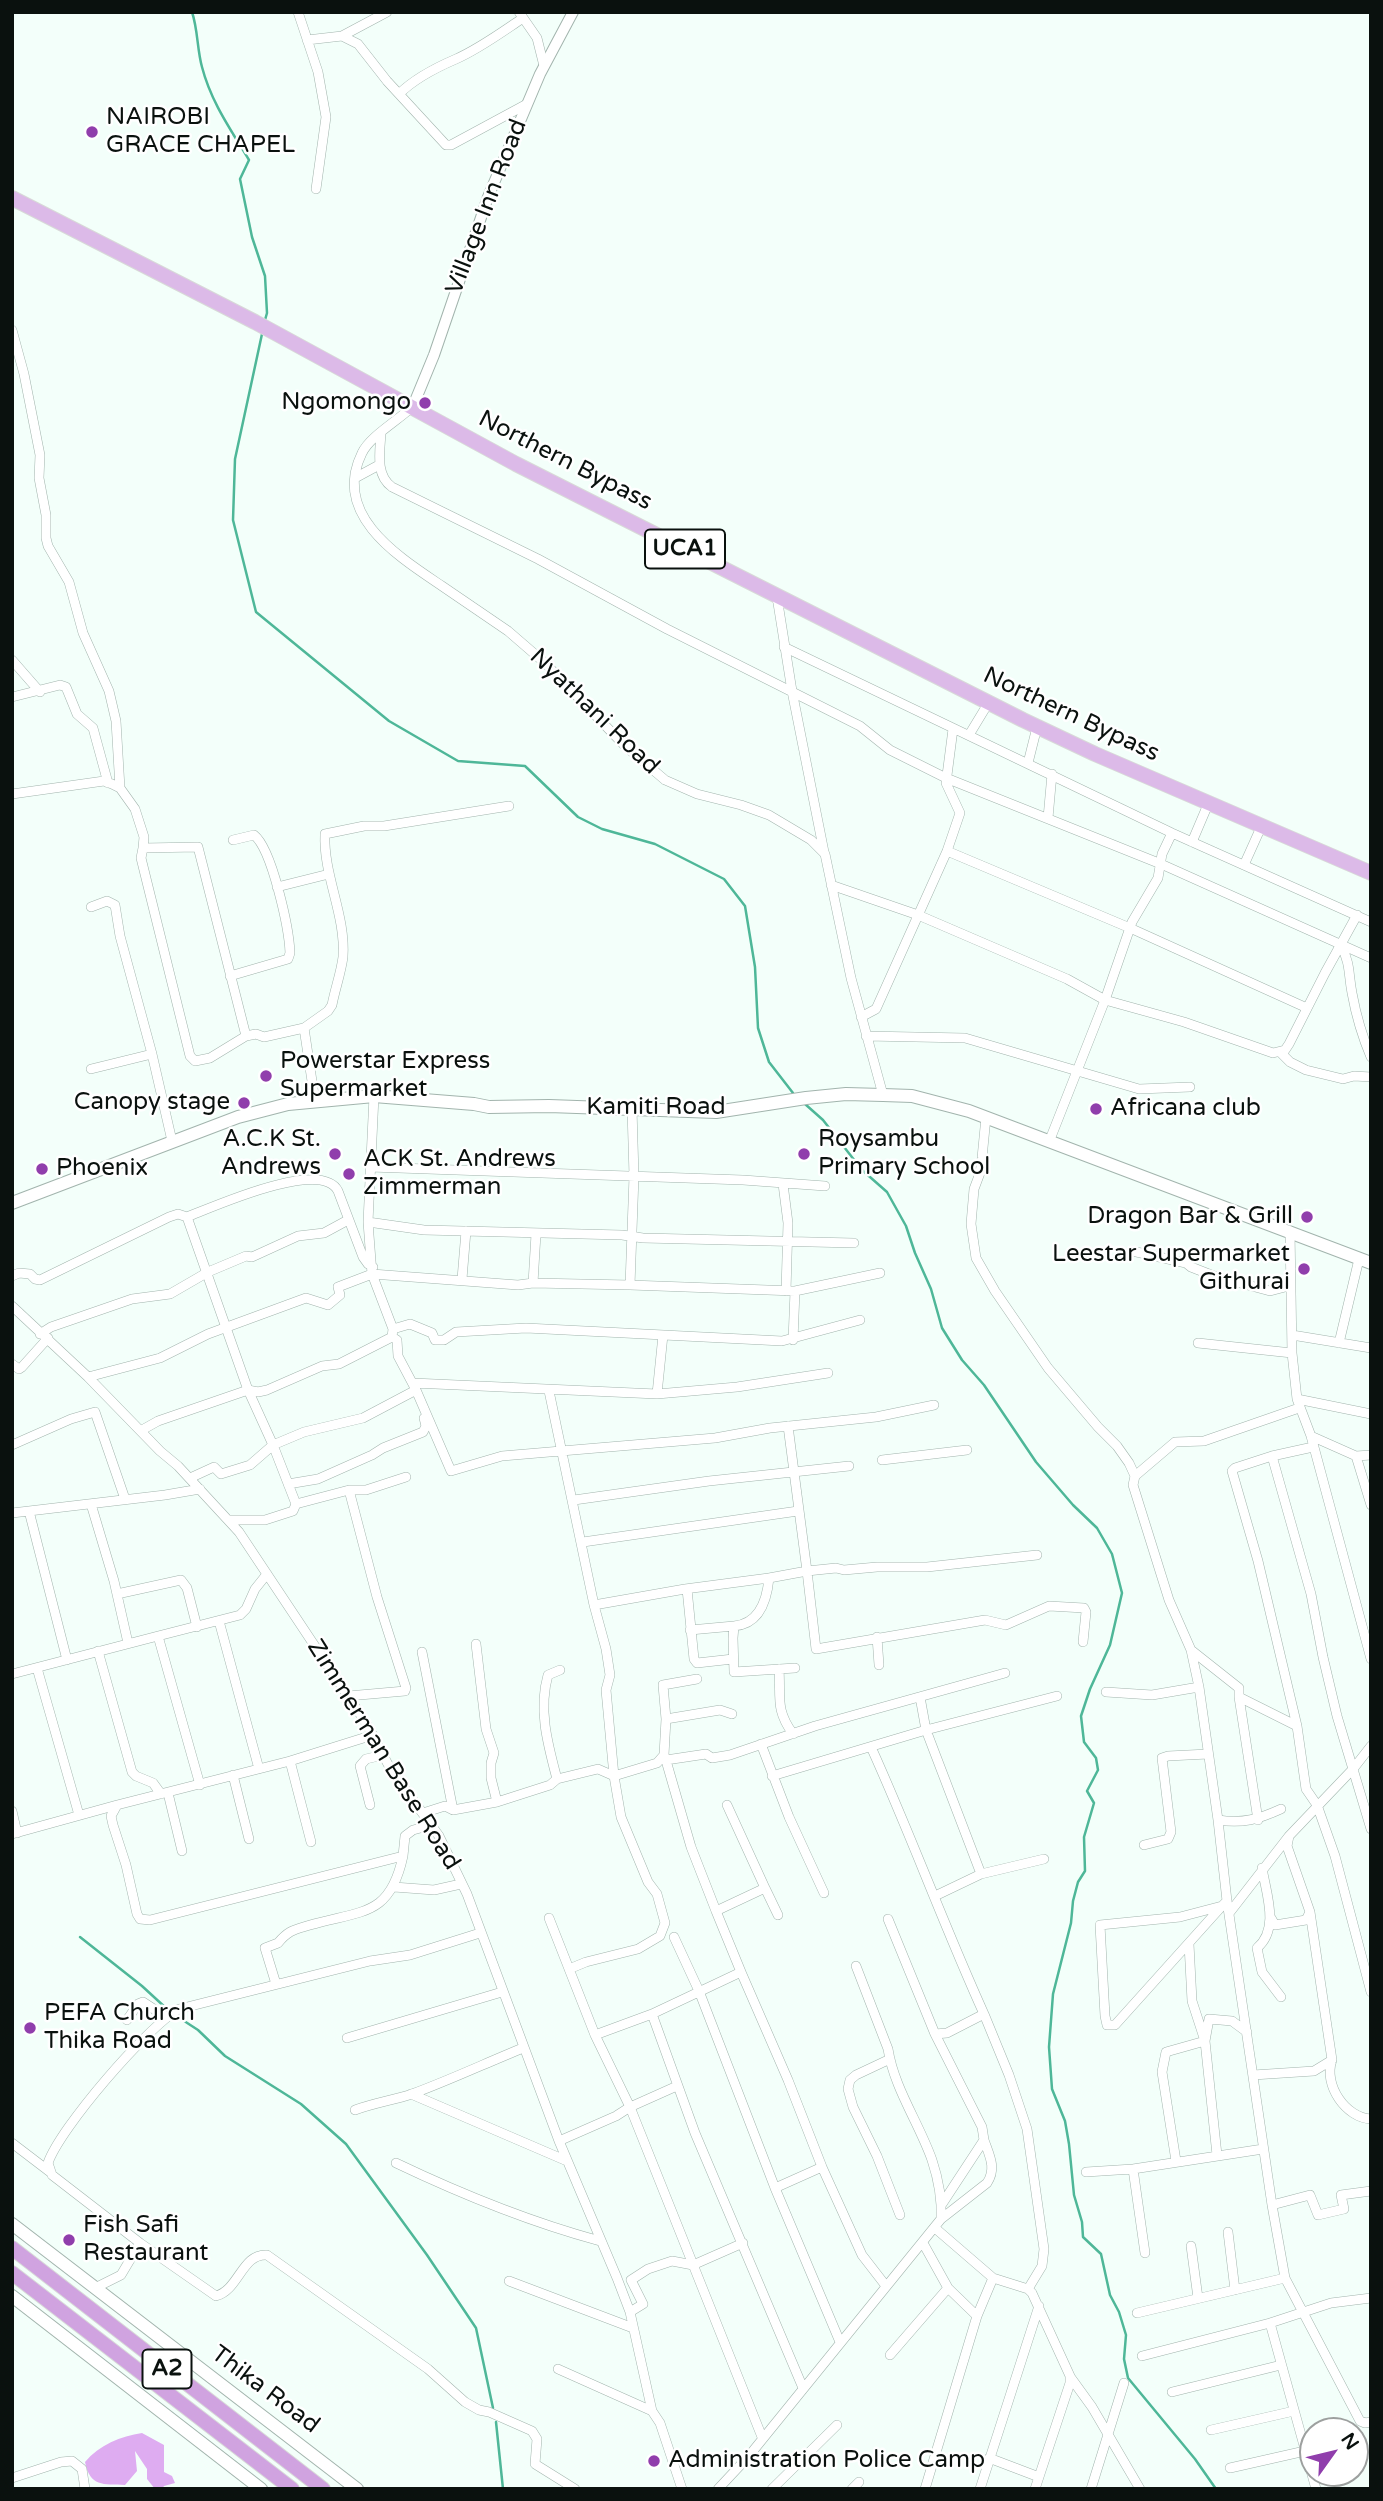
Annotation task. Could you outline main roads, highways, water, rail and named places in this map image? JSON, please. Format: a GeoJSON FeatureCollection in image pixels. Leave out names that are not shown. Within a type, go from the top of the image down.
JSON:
{"type":"FeatureCollection","features":[{"type":"Feature","properties":{"kind":"highway","name":"Thika Road"},"geometry":{"type":"LineString","coordinates":[[12,2249],[323,2489]]}},
{"type":"Feature","properties":{"kind":"highway","name":"A2"},"geometry":{"type":"LineString","coordinates":[[12,2273],[292,2489]]}},
{"type":"Feature","properties":{"kind":"main road","name":"Northern Bypass"},"geometry":{"type":"LineString","coordinates":[[12,198],[413,407],[516,464],[1037,727],[1371,873]]}},
{"type":"Feature","properties":{"kind":"main road","name":"Kamiti Road"},"geometry":{"type":"LineString","coordinates":[[12,1203],[253,1112],[315,1101],[374,1096],[489,1107],[549,1106],[716,1112],[846,1094],[912,1096],[986,1117],[1365,1261]]}},
{"type":"Feature","properties":{"kind":"main road","name":"Thika Road"},"geometry":{"type":"LineString","coordinates":[[12,2224],[357,2489]]}},
{"type":"Feature","properties":{"kind":"main road"},"geometry":{"type":"LineString","coordinates":[[12,2296],[261,2489]]}},
{"type":"Feature","properties":{"kind":"waterway"},"geometry":{"type":"LineString","coordinates":[[192,12],[206,80],[222,115],[249,160],[240,179],[252,237],[265,276],[265,320]]}},
{"type":"Feature","properties":{"kind":"waterway"},"geometry":{"type":"LineString","coordinates":[[262,334],[235,459],[233,520],[256,612],[389,721],[458,761],[525,766],[578,817],[602,829],[655,844],[724,879],[745,906],[755,967],[758,1028],[769,1062],[793,1093]]}},
{"type":"Feature","properties":{"kind":"waterway"},"geometry":{"type":"LineString","coordinates":[[805,1104],[823,1120],[862,1170],[887,1192],[906,1226],[931,1289],[942,1328],[1036,1462],[1097,1528],[1112,1554],[1122,1593],[1110,1645],[1081,1716],[1084,1742],[1096,1758],[1098,1770],[1087,1791],[1094,1803],[1084,1837],[1085,1871],[1078,1882],[1073,1901],[1071,1923],[1053,1994],[1049,2047],[1052,2089],[1065,2121],[1074,2195],[1082,2222],[1083,2237],[1101,2254],[1110,2295],[1126,2335],[1124,2359],[1128,2378],[1195,2459],[1216,2489]]}},
{"type":"Feature","properties":{"kind":"waterway"},"geometry":{"type":"LineString","coordinates":[[80,1937],[167,2009]]}},
{"type":"Feature","properties":{"kind":"waterway"},"geometry":{"type":"LineString","coordinates":[[178,2017],[198,2030],[225,2056],[301,2104],[346,2144],[427,2255],[476,2328],[493,2408]]}},
{"type":"Feature","properties":{"kind":"waterway"},"geometry":{"type":"LineString","coordinates":[[496,2422],[503,2489]]}},
{"type":"Feature","properties":{"kind":"place","name":"NAIROBI GRACE CHAPEL"},"geometry":{"type":"Point","coordinates":[92,132]}},
{"type":"Feature","properties":{"kind":"place","name":"Ngomongo"},"geometry":{"type":"Point","coordinates":[425,403]}},
{"type":"Feature","properties":{"kind":"place","name":"Powerstar Express Supermarket"},"geometry":{"type":"Point","coordinates":[266,1076]}},
{"type":"Feature","properties":{"kind":"place","name":"Canopy stage"},"geometry":{"type":"Point","coordinates":[244,1103]}},
{"type":"Feature","properties":{"kind":"place","name":"Africana club"},"geometry":{"type":"Point","coordinates":[1096,1109]}},
{"type":"Feature","properties":{"kind":"place","name":"A.C.K St. Andrews"},"geometry":{"type":"Point","coordinates":[335,1154]}},
{"type":"Feature","properties":{"kind":"place","name":"Roysambu Primary School"},"geometry":{"type":"Point","coordinates":[804,1154]}},
{"type":"Feature","properties":{"kind":"place","name":"Phoenix"},"geometry":{"type":"Point","coordinates":[42,1169]}},
{"type":"Feature","properties":{"kind":"place","name":"ACK St. Andrews Zimmerman"},"geometry":{"type":"Point","coordinates":[349,1174]}},
{"type":"Feature","properties":{"kind":"place","name":"Dragon Bar & Grill"},"geometry":{"type":"Point","coordinates":[1307,1217]}},
{"type":"Feature","properties":{"kind":"place","name":"Leestar Supermarket Githurai"},"geometry":{"type":"Point","coordinates":[1304,1269]}},
{"type":"Feature","properties":{"kind":"place","name":"PEFA Church Thika Road"},"geometry":{"type":"Point","coordinates":[30,2028]}},
{"type":"Feature","properties":{"kind":"place","name":"Fish Safi Restaurant"},"geometry":{"type":"Point","coordinates":[69,2240]}},
{"type":"Feature","properties":{"kind":"place","name":"Administration Police Camp"},"geometry":{"type":"Point","coordinates":[654,2461]}}]}
